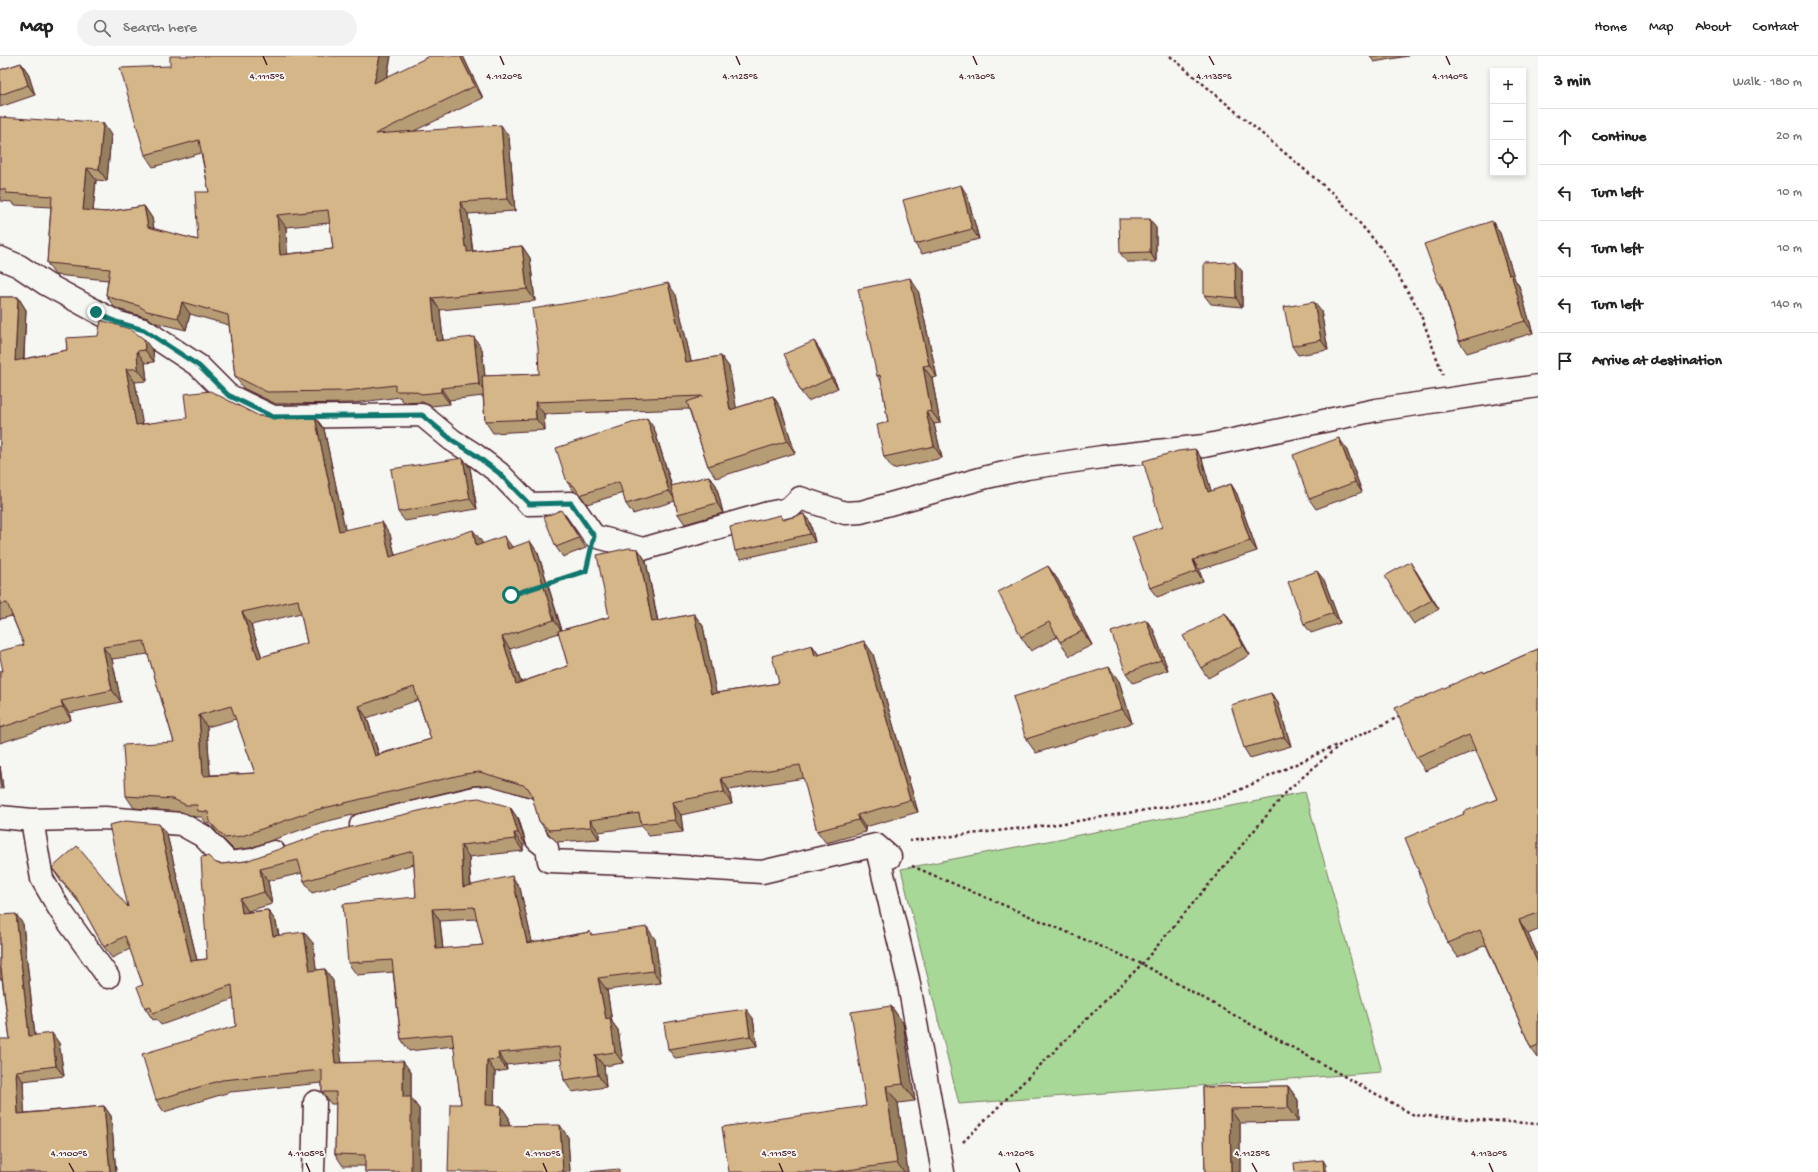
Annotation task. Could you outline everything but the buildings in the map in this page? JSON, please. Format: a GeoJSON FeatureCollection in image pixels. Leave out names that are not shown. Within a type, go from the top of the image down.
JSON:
{"type":"FeatureCollection","features":[{"type":"Feature","properties":{"kind":"street"},"geometry":{"type":"LineString","coordinates":[[0,258],[19,266],[46,284],[116,322],[144,330],[199,366],[228,395],[273,417],[422,415],[452,440],[499,473],[529,504],[571,503],[594,536],[644,549],[768,513],[790,509],[800,498],[845,514],[861,512],[987,477],[1027,468],[1102,457],[1204,446],[1376,410],[1538,386]]}},
{"type":"Feature","properties":{"kind":"street"},"geometry":{"type":"LineString","coordinates":[[338,831],[452,802],[488,797],[528,809],[537,840],[547,848],[549,861],[655,865],[762,872],[883,851],[942,1168]]}},
{"type":"Feature","properties":{"kind":"street"},"geometry":{"type":"LineString","coordinates":[[0,817],[32,820],[105,818],[181,824],[203,836],[229,863],[253,860],[295,845]]}},
{"type":"Feature","properties":{"kind":"street"},"geometry":{"type":"LineString","coordinates":[[32,820],[42,879],[60,910],[108,977]]}},
{"type":"Feature","properties":{"kind":"street"},"geometry":{"type":"LineString","coordinates":[[313,1172],[315,1102]]}},
{"type":"Feature","properties":{"kind":"path"},"geometry":{"type":"LineString","coordinates":[[1170,56],[1337,197],[1382,249],[1419,310],[1452,398]]}},
{"type":"Feature","properties":{"kind":"path"},"geometry":{"type":"LineString","coordinates":[[541,585],[586,571],[594,536]]}},
{"type":"Feature","properties":{"kind":"path"},"geometry":{"type":"LineString","coordinates":[[883,851],[1222,798],[1404,715]]}},
{"type":"Feature","properties":{"kind":"path"},"geometry":{"type":"LineString","coordinates":[[942,1168],[1142,964],[1289,789],[1341,744]]}},
{"type":"Feature","properties":{"kind":"path"},"geometry":{"type":"LineString","coordinates":[[883,851],[1142,964],[1414,1115],[1538,1124]]}},
{"type":"Feature","properties":{"kind":"green space"},"geometry":{"type":"Polygon","coordinates":[[[1305,792],[1382,1072],[959,1104],[901,869],[1305,792]]]}},
{"type":"Feature","properties":{"kind":"route"},"geometry":{"type":"LineString","coordinates":[[96,312],[116,322],[144,330],[199,366],[228,395],[273,417],[422,415],[452,440],[499,473],[529,504],[571,503],[594,536],[586,571],[511,595]]}}]}
